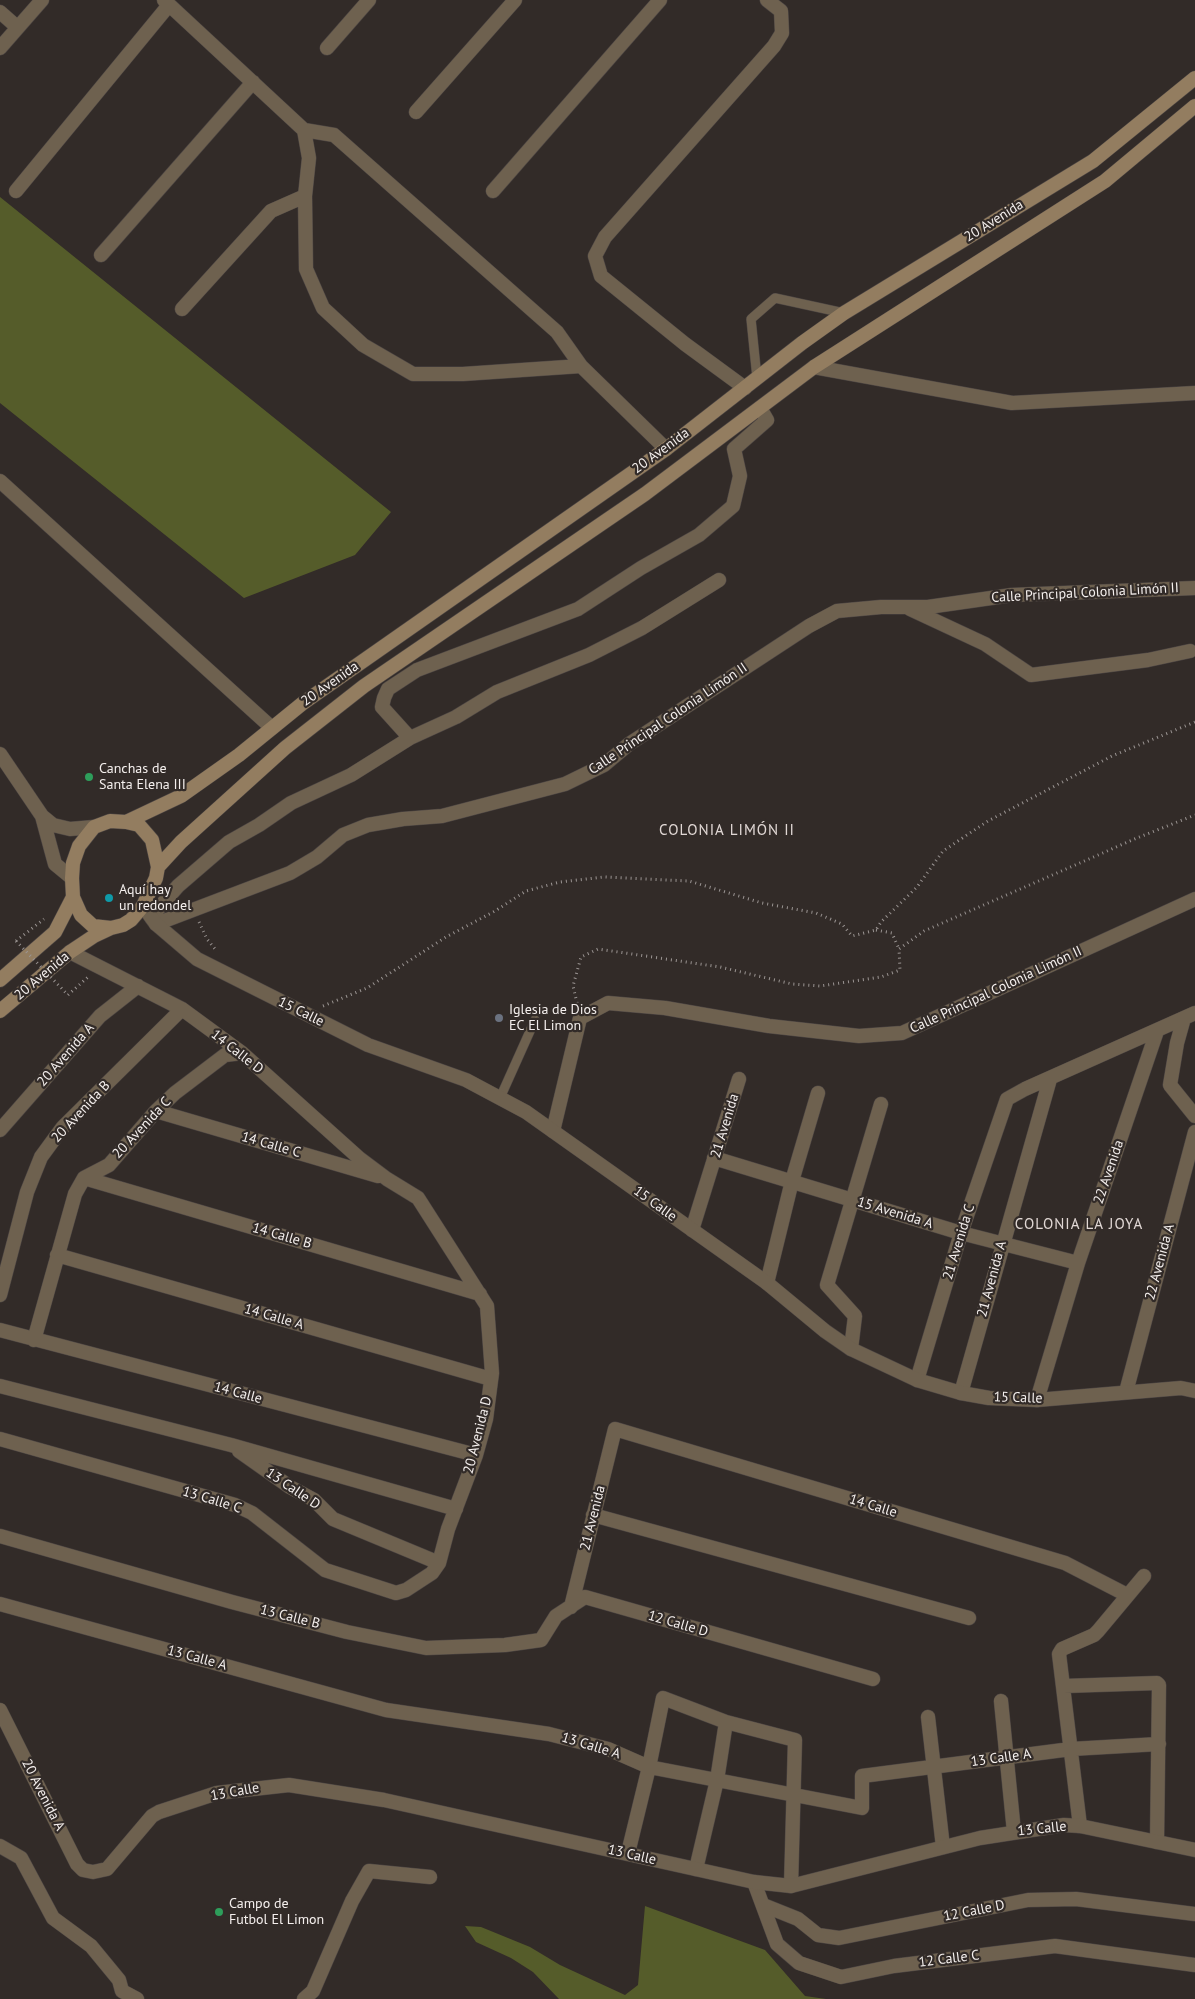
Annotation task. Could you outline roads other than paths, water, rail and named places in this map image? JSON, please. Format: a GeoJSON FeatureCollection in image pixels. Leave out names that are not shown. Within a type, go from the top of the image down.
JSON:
{"type":"FeatureCollection","features":[{"type":"Feature","properties":{"kind":"main road","name":"20 Avenida"},"geometry":{"type":"LineString","coordinates":[[126,822],[181,796],[239,754],[303,703],[666,448],[844,313],[1093,161],[1195,78]]}},
{"type":"Feature","properties":{"kind":"main road","name":"20 Avenida"},"geometry":{"type":"LineString","coordinates":[[158,867],[181,842],[285,748],[364,686],[645,494],[814,367],[1105,181],[1195,106]]}},
{"type":"Feature","properties":{"kind":"main road"},"geometry":{"type":"LineString","coordinates":[[110,821],[138,825],[152,840],[158,867],[150,916],[132,920],[123,926],[111,928],[93,926],[81,915],[73,896],[72,863],[79,846],[94,827],[110,821]]}},
{"type":"Feature","properties":{"kind":"main road"},"geometry":{"type":"LineString","coordinates":[[0,980],[55,932],[73,896]]}},
{"type":"Feature","properties":{"kind":"main road","name":"20 Avenida"},"geometry":{"type":"LineString","coordinates":[[0,1011],[70,952],[94,936],[111,928]]}},
{"type":"Feature","properties":{"kind":"street"},"geometry":{"type":"LineString","coordinates":[[0,48],[42,0]]}},
{"type":"Feature","properties":{"kind":"street"},"geometry":{"type":"LineString","coordinates":[[327,48],[369,0]]}},
{"type":"Feature","properties":{"kind":"street"},"geometry":{"type":"LineString","coordinates":[[416,112],[515,0]]}},
{"type":"Feature","properties":{"kind":"street"},"geometry":{"type":"LineString","coordinates":[[494,191],[660,0]]}},
{"type":"Feature","properties":{"kind":"street"},"geometry":{"type":"LineString","coordinates":[[745,388],[685,344],[601,276],[596,256],[604,237],[774,46],[782,33],[781,11],[767,0]]}},
{"type":"Feature","properties":{"kind":"street"},"geometry":{"type":"LineString","coordinates":[[16,191],[166,3],[304,130],[334,135],[557,332],[581,366],[666,448]]}},
{"type":"Feature","properties":{"kind":"street"},"geometry":{"type":"LineString","coordinates":[[0,12],[17,27]]}},
{"type":"Feature","properties":{"kind":"street"},"geometry":{"type":"LineString","coordinates":[[101,255],[252,82]]}},
{"type":"Feature","properties":{"kind":"street"},"geometry":{"type":"LineString","coordinates":[[304,130],[309,158],[305,196],[306,269],[323,308],[363,345],[412,374],[463,374],[581,366]]}},
{"type":"Feature","properties":{"kind":"street"},"geometry":{"type":"LineString","coordinates":[[182,309],[271,211],[305,196]]}},
{"type":"Feature","properties":{"kind":"street"},"geometry":{"type":"LineString","coordinates":[[814,367],[1012,403],[1195,392]]}},
{"type":"Feature","properties":{"kind":"street"},"geometry":{"type":"LineString","coordinates":[[410,738],[382,707],[388,689],[416,670],[578,609],[641,568],[699,535],[732,506],[740,476],[734,449],[767,420],[760,408]]}},
{"type":"Feature","properties":{"kind":"street"},"geometry":{"type":"LineString","coordinates":[[0,481],[272,728]]}},
{"type":"Feature","properties":{"kind":"street"},"geometry":{"type":"LineString","coordinates":[[150,916],[178,886],[229,842],[259,825],[291,803],[351,775],[410,738],[433,728],[498,692],[589,655],[633,633],[719,580]]}},
{"type":"Feature","properties":{"kind":"street","name":"Calle Principal Colonia Limón II"},"geometry":{"type":"LineString","coordinates":[[150,916],[193,910],[290,873],[317,857],[343,835],[368,826],[403,819],[442,816],[565,784],[604,765],[629,744],[801,632],[837,611],[881,607],[928,607],[1012,595],[1195,588]]}},
{"type":"Feature","properties":{"kind":"street"},"geometry":{"type":"LineString","coordinates":[[907,607],[985,644],[1031,676],[1148,660],[1190,651]]}},
{"type":"Feature","properties":{"kind":"street"},"geometry":{"type":"LineString","coordinates":[[0,754],[42,816],[53,825],[70,829],[94,827]]}},
{"type":"Feature","properties":{"kind":"street"},"geometry":{"type":"LineString","coordinates":[[42,816],[55,864],[72,878]]}},
{"type":"Feature","properties":{"kind":"street","name":"Calle Principal Colonia Limón II"},"geometry":{"type":"LineString","coordinates":[[553,1131],[580,1018],[608,1003],[666,1008],[769,1026],[859,1036],[902,1033],[1195,899]]}},
{"type":"Feature","properties":{"kind":"street","name":"15 Calle"},"geometry":{"type":"LineString","coordinates":[[150,916],[197,959],[368,1045],[466,1080],[526,1112],[767,1283],[825,1331],[851,1349],[917,1380],[961,1393],[989,1398],[1037,1400],[1182,1388],[1195,1391]]}},
{"type":"Feature","properties":{"kind":"street","name":"14 Calle D"},"geometry":{"type":"LineString","coordinates":[[70,952],[182,1010],[242,1054],[358,1158],[387,1179]]}},
{"type":"Feature","properties":{"kind":"street","name":"20 Avenida A"},"geometry":{"type":"LineString","coordinates":[[0,1130],[100,1016],[138,986]]}},
{"type":"Feature","properties":{"kind":"street","name":"20 Avenida B"},"geometry":{"type":"LineString","coordinates":[[1,1288],[27,1192],[41,1157],[64,1127],[182,1010]]}},
{"type":"Feature","properties":{"kind":"street"},"geometry":{"type":"LineString","coordinates":[[1050,1079],[1190,1015]]}},
{"type":"Feature","properties":{"kind":"street"},"geometry":{"type":"LineString","coordinates":[[1190,1015],[1177,1043],[1170,1085],[1195,1116]]}},
{"type":"Feature","properties":{"kind":"street","name":"22 Avenida"},"geometry":{"type":"LineString","coordinates":[[1037,1400],[1078,1263],[1157,1031]]}},
{"type":"Feature","properties":{"kind":"street","name":"20 Avenida C"},"geometry":{"type":"LineString","coordinates":[[84,1178],[109,1165],[156,1111],[175,1094],[225,1055],[242,1054]]}},
{"type":"Feature","properties":{"kind":"street","name":"21 Avenida"},"geometry":{"type":"LineString","coordinates":[[692,1230],[739,1078]]}},
{"type":"Feature","properties":{"kind":"street","name":"21 Avenida C"},"geometry":{"type":"LineString","coordinates":[[917,1380],[961,1233],[1004,1105],[1012,1095],[1050,1079]]}},
{"type":"Feature","properties":{"kind":"street","name":"21 Avenida A"},"geometry":{"type":"LineString","coordinates":[[961,1393],[1050,1079]]}},
{"type":"Feature","properties":{"kind":"street"},"geometry":{"type":"LineString","coordinates":[[767,1283],[792,1181],[818,1093]]}},
{"type":"Feature","properties":{"kind":"street"},"geometry":{"type":"LineString","coordinates":[[851,1349],[855,1316],[827,1284],[881,1104]]}},
{"type":"Feature","properties":{"kind":"street","name":"14 Calle C"},"geometry":{"type":"LineString","coordinates":[[156,1111],[387,1179]]}},
{"type":"Feature","properties":{"kind":"street","name":"22 Avenida A"},"geometry":{"type":"LineString","coordinates":[[1126,1392],[1195,1132]]}},
{"type":"Feature","properties":{"kind":"street","name":"15 Avenida A"},"geometry":{"type":"LineString","coordinates":[[714,1158],[1002,1245],[1078,1263]]}},
{"type":"Feature","properties":{"kind":"street"},"geometry":{"type":"LineString","coordinates":[[34,1340],[74,1194],[84,1178]]}},
{"type":"Feature","properties":{"kind":"street","name":"14 Calle B"},"geometry":{"type":"LineString","coordinates":[[84,1178],[480,1294]]}},
{"type":"Feature","properties":{"kind":"street","name":"20 Avenida D"},"geometry":{"type":"LineString","coordinates":[[387,1179],[418,1198],[487,1306],[491,1379],[486,1419],[476,1455],[435,1568]]}},
{"type":"Feature","properties":{"kind":"street","name":"14 Calle A"},"geometry":{"type":"LineString","coordinates":[[57,1255],[491,1379]]}},
{"type":"Feature","properties":{"kind":"street","name":"14 Calle"},"geometry":{"type":"LineString","coordinates":[[0,1330],[476,1455]]}},
{"type":"Feature","properties":{"kind":"street","name":"13 Calle D"},"geometry":{"type":"LineString","coordinates":[[0,1386],[231,1445],[456,1509]]}},
{"type":"Feature","properties":{"kind":"street","name":"21 Avenida"},"geometry":{"type":"LineString","coordinates":[[571,1607],[615,1429]]}},
{"type":"Feature","properties":{"kind":"street","name":"14 Calle"},"geometry":{"type":"LineString","coordinates":[[615,1429],[1065,1563],[1127,1595]]}},
{"type":"Feature","properties":{"kind":"street","name":"13 Calle C"},"geometry":{"type":"LineString","coordinates":[[0,1439],[235,1505],[252,1513],[324,1570],[396,1593],[406,1590],[435,1568]]}},
{"type":"Feature","properties":{"kind":"street","name":"13 Calle D"},"geometry":{"type":"LineString","coordinates":[[231,1445],[290,1487],[314,1500],[333,1519],[435,1568]]}},
{"type":"Feature","properties":{"kind":"street"},"geometry":{"type":"LineString","coordinates":[[593,1516],[969,1618]]}},
{"type":"Feature","properties":{"kind":"street","name":"13 Calle B"},"geometry":{"type":"LineString","coordinates":[[0,1536],[232,1602],[347,1632],[426,1648],[505,1645],[541,1640],[556,1616],[571,1607]]}},
{"type":"Feature","properties":{"kind":"street"},"geometry":{"type":"LineString","coordinates":[[1080,1826],[1060,1651],[1094,1635],[1144,1576]]}},
{"type":"Feature","properties":{"kind":"street","name":"12 Calle D"},"geometry":{"type":"LineString","coordinates":[[571,1607],[585,1597],[873,1680]]}},
{"type":"Feature","properties":{"kind":"street","name":"13 Calle A"},"geometry":{"type":"LineString","coordinates":[[0,1604],[386,1710],[549,1734],[608,1749],[649,1767],[862,1808],[862,1776],[1006,1756],[1071,1749],[1159,1744]]}},
{"type":"Feature","properties":{"kind":"street"},"geometry":{"type":"LineString","coordinates":[[1064,1686],[1157,1683],[1159,1685],[1157,1842]]}},
{"type":"Feature","properties":{"kind":"street"},"geometry":{"type":"LineString","coordinates":[[628,1853],[649,1767],[663,1698],[726,1722],[795,1740],[791,1886]]}},
{"type":"Feature","properties":{"kind":"street"},"geometry":{"type":"LineString","coordinates":[[1001,1701],[1014,1832]]}},
{"type":"Feature","properties":{"kind":"street","name":"20 Avenida A"},"geometry":{"type":"LineString","coordinates":[[0,1710],[77,1864],[83,1870],[93,1872]]}},
{"type":"Feature","properties":{"kind":"street"},"geometry":{"type":"LineString","coordinates":[[928,1717],[943,1847]]}},
{"type":"Feature","properties":{"kind":"street"},"geometry":{"type":"LineString","coordinates":[[696,1869],[717,1780],[726,1722]]}},
{"type":"Feature","properties":{"kind":"street","name":"13 Calle"},"geometry":{"type":"LineString","coordinates":[[93,1872],[107,1869],[152,1816],[159,1812],[217,1793],[289,1785],[384,1800],[754,1882],[791,1886],[943,1847],[1014,1832],[1064,1825],[1080,1826],[1195,1850]]}},
{"type":"Feature","properties":{"kind":"street"},"geometry":{"type":"LineString","coordinates":[[0,1846],[21,1858],[53,1918],[91,1946],[119,1980],[122,1991],[137,1999]]}},
{"type":"Feature","properties":{"kind":"street"},"geometry":{"type":"LineString","coordinates":[[304,1999],[312,1991],[352,1901],[370,1871],[430,1877]]}},
{"type":"Feature","properties":{"kind":"street","name":"12 Calle C"},"geometry":{"type":"LineString","coordinates":[[754,1882],[777,1944],[799,1963],[841,1977],[894,1966],[1054,1946],[1195,1965]]}},
{"type":"Feature","properties":{"kind":"street","name":"12 Calle D"},"geometry":{"type":"LineString","coordinates":[[763,1905],[798,1919],[818,1935],[839,1938],[1028,1900],[1076,1899],[1195,1914]]}},
{"type":"Feature","properties":{"kind":"lane"},"geometry":{"type":"LineString","coordinates":[[757,378],[751,319],[775,298],[844,313]]}},
{"type":"Feature","properties":{"kind":"lane"},"geometry":{"type":"LineString","coordinates":[[500,1098],[536,1020]]}},
{"type":"Feature","properties":{"kind":"place","name":"Canchas de Santa Elena III"},"geometry":{"type":"Point","coordinates":[89,777]}},
{"type":"Feature","properties":{"kind":"place","name":"Aquí hay un redondel"},"geometry":{"type":"Point","coordinates":[109,898]}},
{"type":"Feature","properties":{"kind":"place","name":"Iglesia de Dios EC El Limon"},"geometry":{"type":"Point","coordinates":[499,1018]}},
{"type":"Feature","properties":{"kind":"place","name":"Campo de Futbol El Limon"},"geometry":{"type":"Point","coordinates":[219,1912]}},
{"type":"Feature","properties":{"kind":"district","name":"COLONIA LIMÓN II"},"geometry":{"type":"Point","coordinates":[727,831]}},
{"type":"Feature","properties":{"kind":"district","name":"COLONIA LA JOYA"},"geometry":{"type":"Point","coordinates":[1079,1225]}}]}
